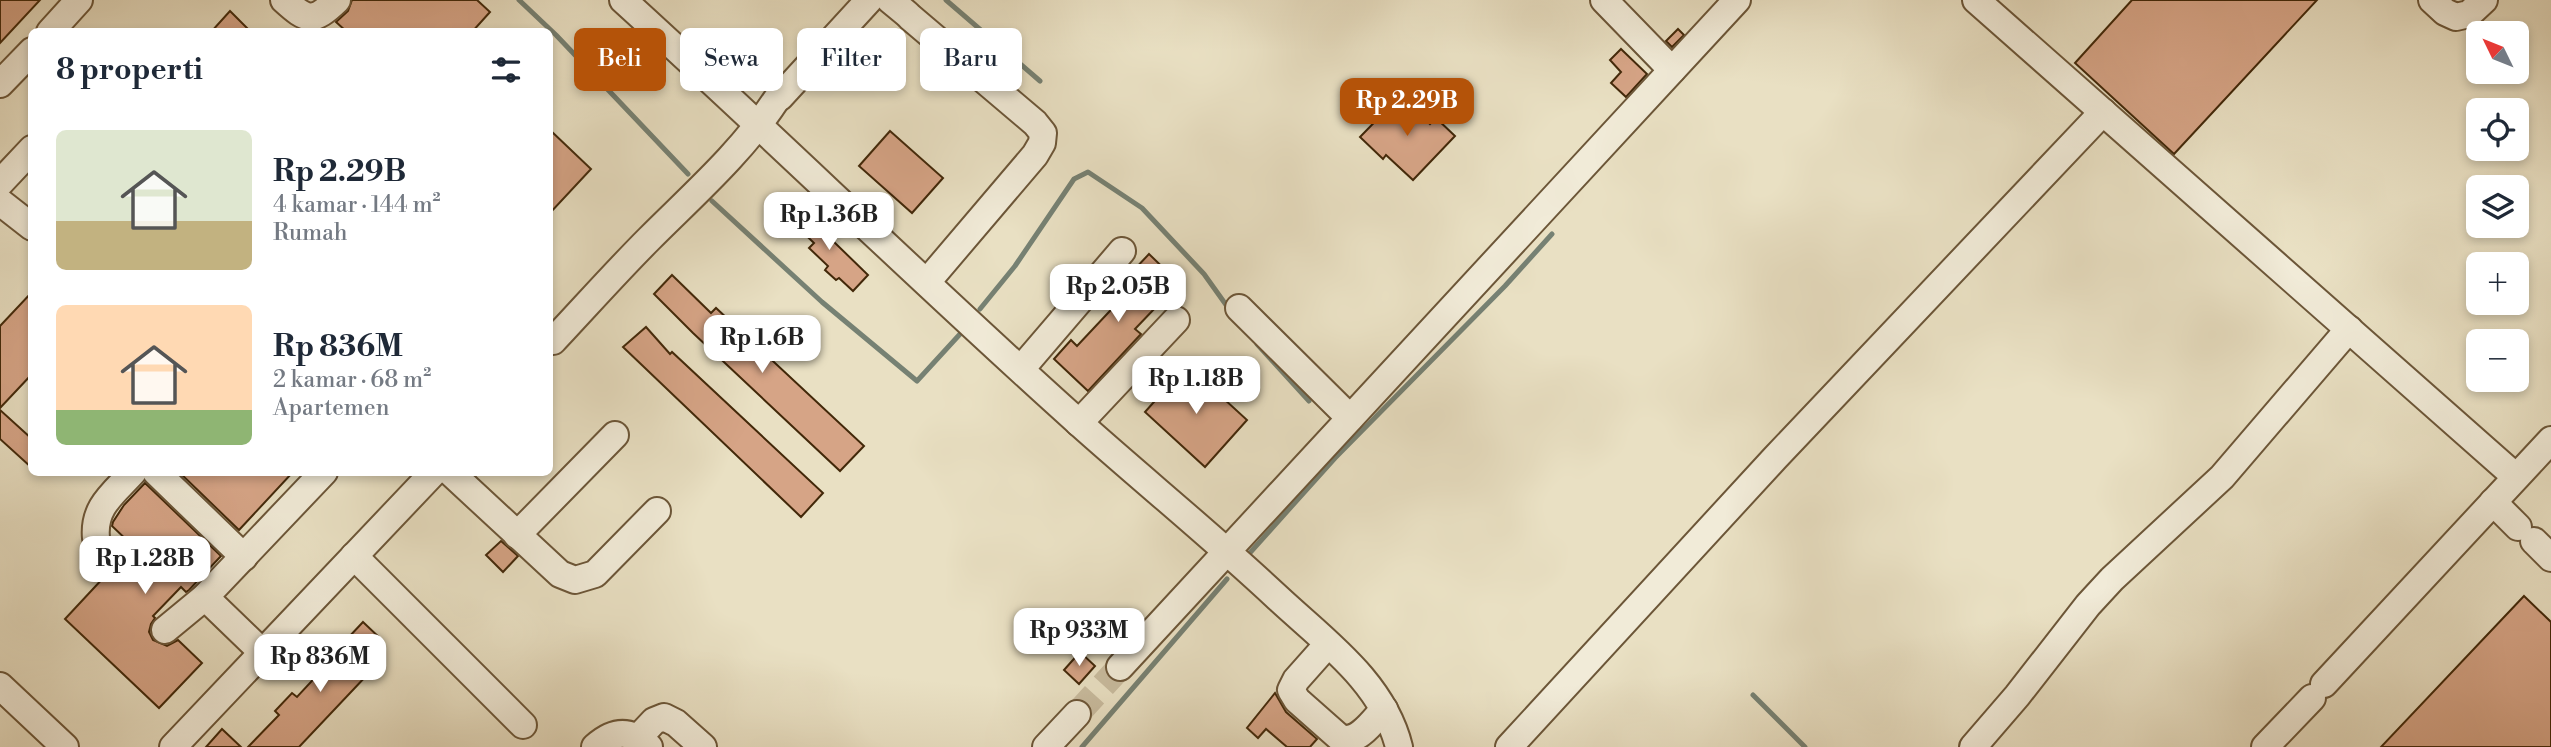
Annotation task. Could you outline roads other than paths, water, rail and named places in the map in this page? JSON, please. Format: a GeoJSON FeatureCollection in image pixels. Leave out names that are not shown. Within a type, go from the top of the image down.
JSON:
{"type":"FeatureCollection","features":[{"type":"Feature","properties":{"kind":"lane"},"geometry":{"type":"LineString","coordinates":[[284,0],[302,16],[309,17],[322,13],[337,0]]}},
{"type":"Feature","properties":{"kind":"lane"},"geometry":{"type":"LineString","coordinates":[[623,0],[1079,423],[1227,551],[1328,644],[1366,682],[1384,709],[1399,747]]}},
{"type":"Feature","properties":{"kind":"lane"},"geometry":{"type":"LineString","coordinates":[[553,341],[617,271],[760,125],[778,98],[869,0]]}},
{"type":"Feature","properties":{"kind":"lane"},"geometry":{"type":"LineString","coordinates":[[1604,0],[1672,71]]}},
{"type":"Feature","properties":{"kind":"lane"},"geometry":{"type":"LineString","coordinates":[[1120,667],[1737,0]]}},
{"type":"Feature","properties":{"kind":"lane"},"geometry":{"type":"LineString","coordinates":[[2432,0],[2456,18],[2469,14],[2484,0]]}},
{"type":"Feature","properties":{"kind":"lane"},"geometry":{"type":"LineString","coordinates":[[1989,4],[2103,112],[2516,477]]}},
{"type":"Feature","properties":{"kind":"lane"},"geometry":{"type":"LineString","coordinates":[[902,10],[1035,123],[1043,133],[1042,143],[1035,155],[927,282]]}},
{"type":"Feature","properties":{"kind":"lane"},"geometry":{"type":"LineString","coordinates":[[0,84],[28,55]]}},
{"type":"Feature","properties":{"kind":"lane"},"geometry":{"type":"LineString","coordinates":[[1509,747],[1784,449],[2103,112]]}},
{"type":"Feature","properties":{"kind":"lane"},"geometry":{"type":"LineString","coordinates":[[0,183],[28,153]]}},
{"type":"Feature","properties":{"kind":"lane"},"geometry":{"type":"LineString","coordinates":[[0,202],[28,224]]}},
{"type":"Feature","properties":{"kind":"lane"},"geometry":{"type":"LineString","coordinates":[[1021,369],[1122,251]]}},
{"type":"Feature","properties":{"kind":"lane"},"geometry":{"type":"LineString","coordinates":[[1239,308],[1350,418]]}},
{"type":"Feature","properties":{"kind":"lane"},"geometry":{"type":"LineString","coordinates":[[1079,423],[1176,320]]}},
{"type":"Feature","properties":{"kind":"lane"},"geometry":{"type":"LineString","coordinates":[[1973,747],[2112,579],[2222,477],[2349,329]]}},
{"type":"Feature","properties":{"kind":"lane"},"geometry":{"type":"LineString","coordinates":[[517,535],[615,435]]}},
{"type":"Feature","properties":{"kind":"lane"},"geometry":{"type":"LineString","coordinates":[[2265,747],[2551,440]]}},
{"type":"Feature","properties":{"kind":"lane"},"geometry":{"type":"LineString","coordinates":[[96,538],[98,513],[130,476]]}},
{"type":"Feature","properties":{"kind":"lane"},"geometry":{"type":"LineString","coordinates":[[160,476],[244,557]]}},
{"type":"Feature","properties":{"kind":"lane"},"geometry":{"type":"LineString","coordinates":[[165,630],[205,597],[320,476]]}},
{"type":"Feature","properties":{"kind":"lane"},"geometry":{"type":"LineString","coordinates":[[173,747],[430,476]]}},
{"type":"Feature","properties":{"kind":"lane"},"geometry":{"type":"LineString","coordinates":[[454,476],[559,574],[575,580],[595,574],[657,512]]}},
{"type":"Feature","properties":{"kind":"lane"},"geometry":{"type":"LineString","coordinates":[[2493,502],[2539,542]]}},
{"type":"Feature","properties":{"kind":"lane"},"geometry":{"type":"LineString","coordinates":[[354,556],[523,725]]}},
{"type":"Feature","properties":{"kind":"lane"},"geometry":{"type":"LineString","coordinates":[[205,597],[262,653]]}},
{"type":"Feature","properties":{"kind":"lane"},"geometry":{"type":"LineString","coordinates":[[1328,644],[1296,680],[1291,690],[1297,700],[1340,738],[1348,740],[1358,736],[1384,709]]}},
{"type":"Feature","properties":{"kind":"lane"},"geometry":{"type":"LineString","coordinates":[[0,686],[65,747]]}},
{"type":"Feature","properties":{"kind":"lane"},"geometry":{"type":"LineString","coordinates":[[1046,747],[1077,714]]}},
{"type":"Feature","properties":{"kind":"lane"},"geometry":{"type":"LineString","coordinates":[[595,747],[616,733],[625,732],[644,743],[654,721],[664,717],[676,723],[703,747]]}},
{"type":"Feature","properties":{"kind":"waterway"},"geometry":{"type":"LineString","coordinates":[[519,0],[549,28]]}},
{"type":"Feature","properties":{"kind":"waterway"},"geometry":{"type":"LineString","coordinates":[[946,0],[1040,81]]}},
{"type":"Feature","properties":{"kind":"waterway"},"geometry":{"type":"LineString","coordinates":[[553,32],[688,174]]}},
{"type":"Feature","properties":{"kind":"waterway"},"geometry":{"type":"LineString","coordinates":[[980,309],[1015,266],[1074,179],[1088,172],[1142,208],[1204,274],[1229,309]]}},
{"type":"Feature","properties":{"kind":"waterway"},"geometry":{"type":"LineString","coordinates":[[712,201],[822,302],[917,381],[961,333]]}},
{"type":"Feature","properties":{"kind":"waterway"},"geometry":{"type":"LineString","coordinates":[[1247,556],[1335,458],[1505,286],[1552,234]]}},
{"type":"Feature","properties":{"kind":"waterway"},"geometry":{"type":"LineString","coordinates":[[1257,344],[1309,401]]}},
{"type":"Feature","properties":{"kind":"waterway"},"geometry":{"type":"LineString","coordinates":[[1082,747],[1227,579]]}},
{"type":"Feature","properties":{"kind":"waterway"},"geometry":{"type":"LineString","coordinates":[[1753,695],[1805,747]]}},
{"type":"Feature","properties":{"kind":"tunnel"},"geometry":{"type":"LineString","coordinates":[[1077,714],[1120,667]]}}]}
